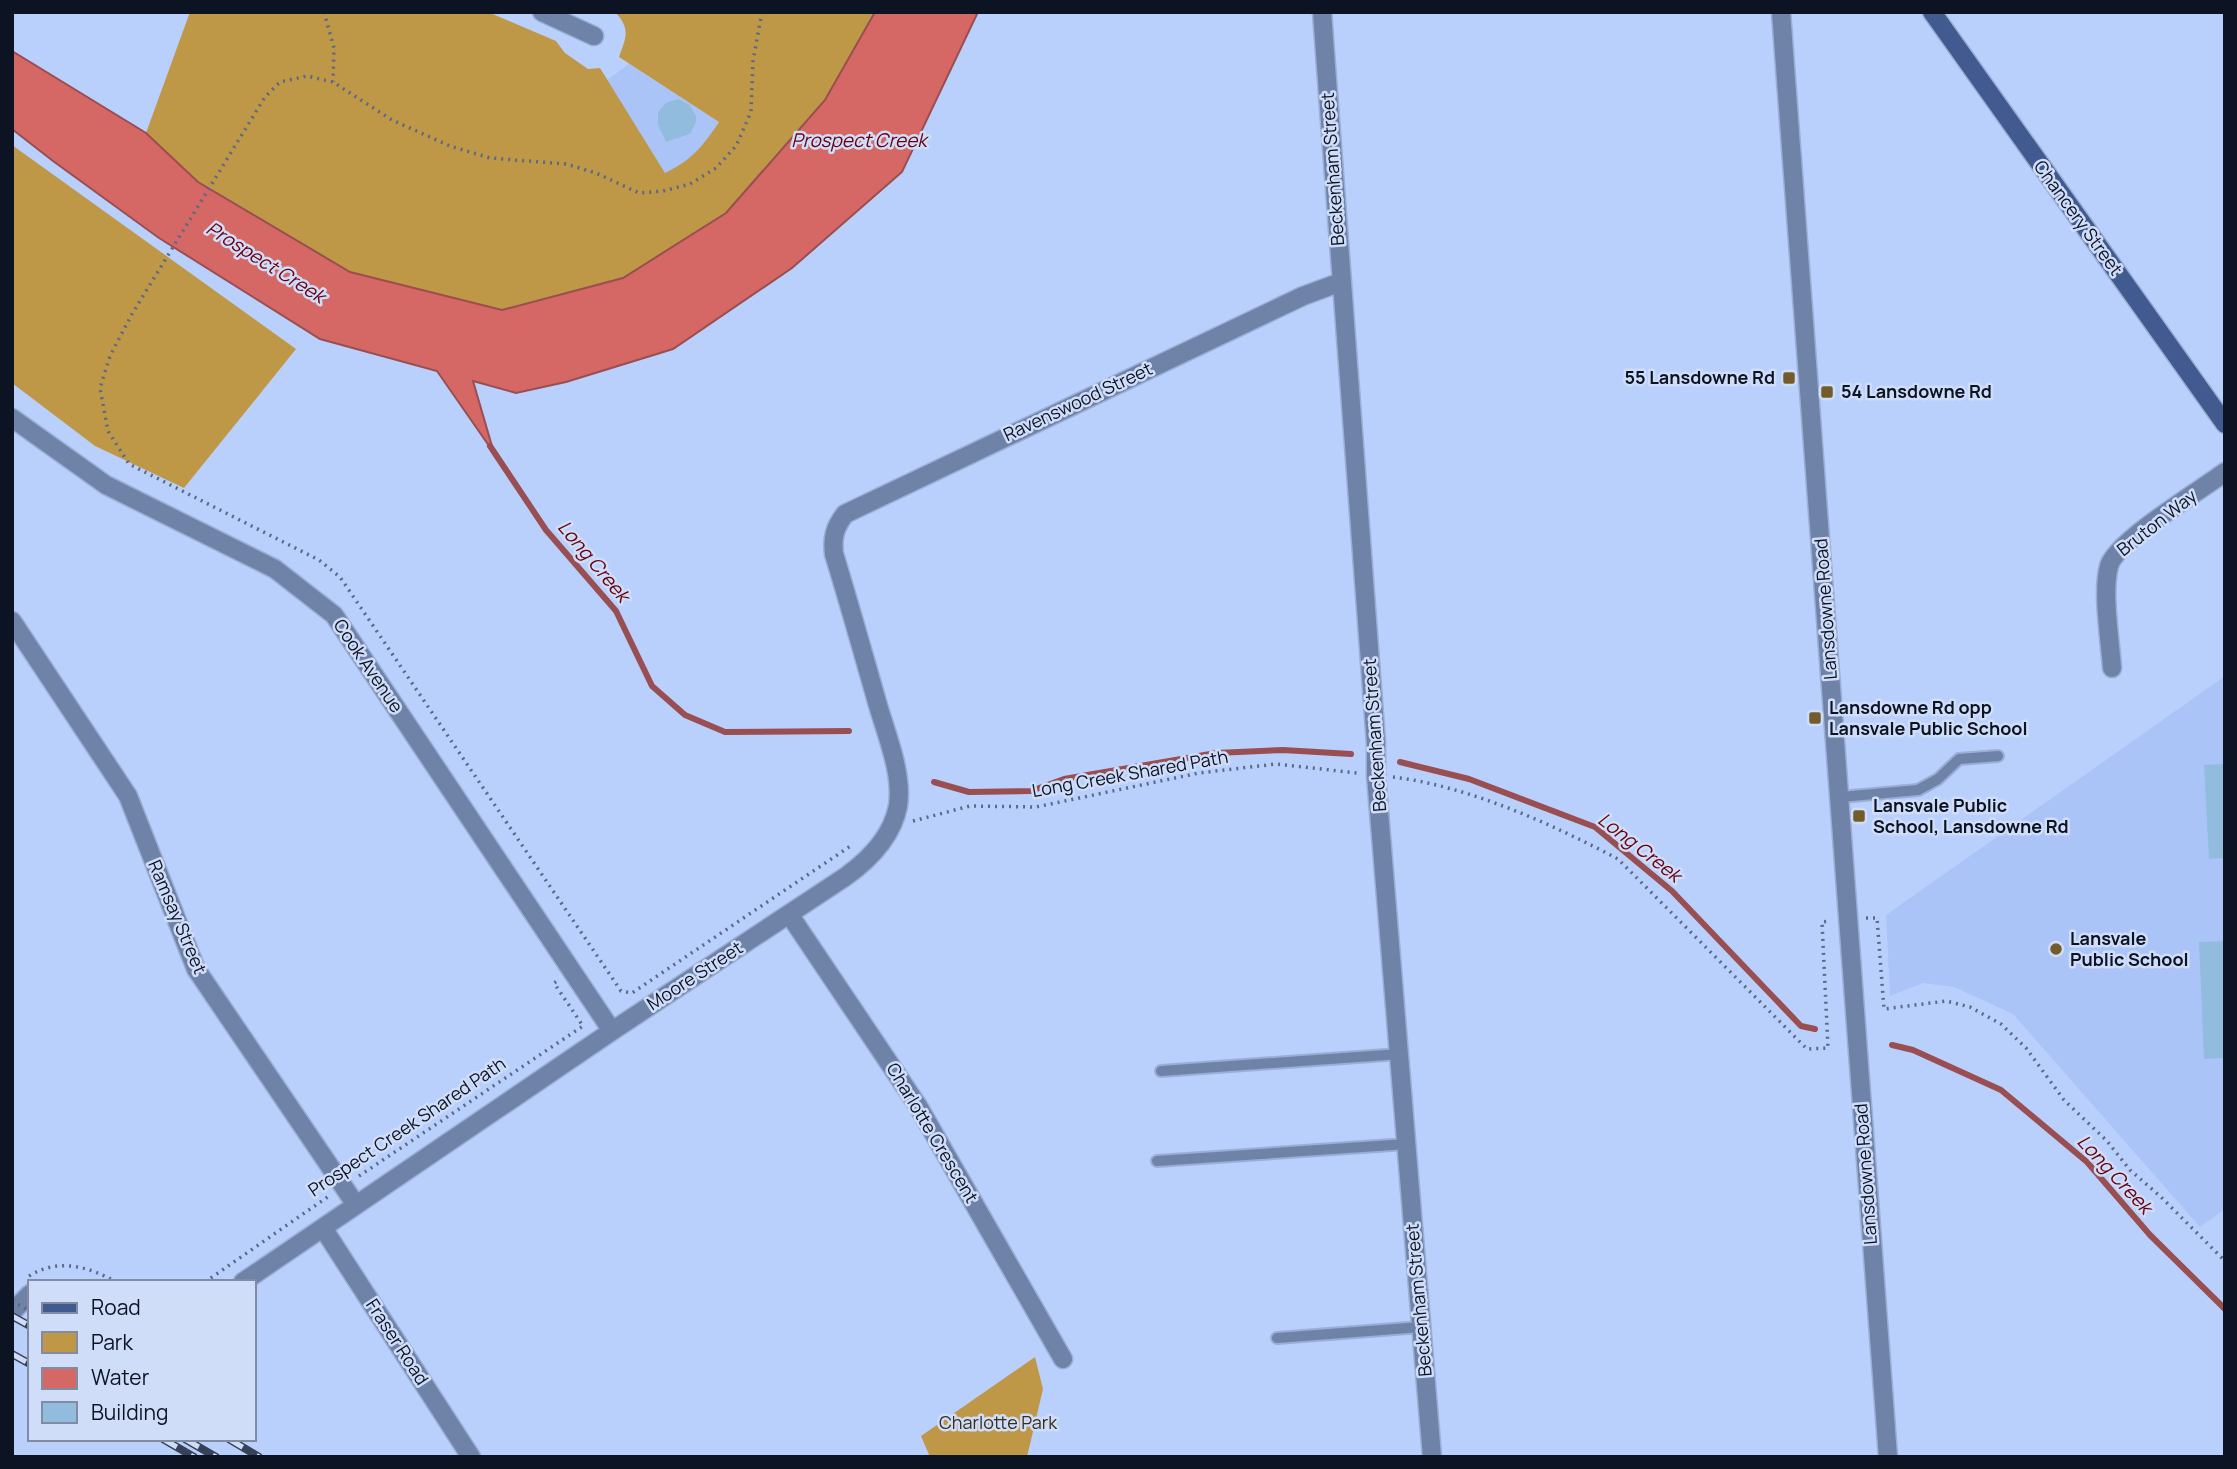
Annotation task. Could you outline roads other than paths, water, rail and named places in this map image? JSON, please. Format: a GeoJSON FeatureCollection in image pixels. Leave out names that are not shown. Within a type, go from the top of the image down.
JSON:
{"type":"FeatureCollection","features":[{"type":"Feature","properties":{"kind":"main road","name":"Chancery Street"},"geometry":{"type":"LineString","coordinates":[[1932,12],[2225,424]]}},
{"type":"Feature","properties":{"kind":"street"},"geometry":{"type":"LineString","coordinates":[[542,12],[594,36]]}},
{"type":"Feature","properties":{"kind":"street","name":"Beckenham Street"},"geometry":{"type":"LineString","coordinates":[[1322,12],[1376,743],[1376,775],[1432,1457]]}},
{"type":"Feature","properties":{"kind":"street","name":"Lansdowne Road"},"geometry":{"type":"LineString","coordinates":[[1781,12],[1888,1457]]}},
{"type":"Feature","properties":{"kind":"street","name":"Ravenswood Street"},"geometry":{"type":"LineString","coordinates":[[833,540],[837,525],[845,514],[859,506],[1303,296],[1340,282]]}},
{"type":"Feature","properties":{"kind":"street","name":"Cook Avenue"},"geometry":{"type":"LineString","coordinates":[[12,418],[106,485],[275,569],[334,615],[612,1031]]}},
{"type":"Feature","properties":{"kind":"street","name":"Bruton Way"},"geometry":{"type":"LineString","coordinates":[[2112,668],[2106,585],[2111,560],[2126,542],[2225,472]]}},
{"type":"Feature","properties":{"kind":"street","name":"Moore Street"},"geometry":{"type":"LineString","coordinates":[[246,1280],[862,865],[876,850],[887,834],[898,806],[898,788],[894,764],[834,554],[833,540]]}},
{"type":"Feature","properties":{"kind":"street","name":"Ramsay Street"},"geometry":{"type":"LineString","coordinates":[[12,621],[128,796],[196,968],[356,1205]]}},
{"type":"Feature","properties":{"kind":"street","name":"Charlotte Crescent"},"geometry":{"type":"LineString","coordinates":[[789,914],[918,1106],[1063,1359]]}},
{"type":"Feature","properties":{"kind":"street","name":"Fraser Road"},"geometry":{"type":"LineString","coordinates":[[323,1228],[471,1457]]}},
{"type":"Feature","properties":{"kind":"street"},"geometry":{"type":"LineString","coordinates":[[12,1312],[28,1286]]}},
{"type":"Feature","properties":{"kind":"lane"},"geometry":{"type":"LineString","coordinates":[[1841,797],[1918,790],[1938,779],[1959,759],[1998,756]]}},
{"type":"Feature","properties":{"kind":"lane"},"geometry":{"type":"LineString","coordinates":[[1161,1071],[1400,1055]]}},
{"type":"Feature","properties":{"kind":"lane"},"geometry":{"type":"LineString","coordinates":[[1157,1161],[1407,1144]]}},
{"type":"Feature","properties":{"kind":"lane"},"geometry":{"type":"LineString","coordinates":[[1277,1338],[1421,1327]]}},
{"type":"Feature","properties":{"kind":"water","name":"Prospect Creek"},"geometry":{"type":"Polygon","coordinates":[[[875,12],[978,12],[902,172],[792,268],[673,349],[566,382],[516,393],[473,381],[494,453],[437,371],[320,339],[159,238],[12,129],[12,51],[146,133],[198,182],[350,272],[502,310],[623,278],[726,213],[825,100],[875,12]]]}},
{"type":"Feature","properties":{"kind":"waterway","name":"Long Creek"},"geometry":{"type":"LineString","coordinates":[[490,446],[546,530],[616,611],[652,686],[685,715],[725,732],[849,731]]}},
{"type":"Feature","properties":{"kind":"waterway","name":"Long Creek"},"geometry":{"type":"LineString","coordinates":[[934,782],[969,792],[1031,791],[1064,779],[1216,753],[1283,750],[1351,754]]}},
{"type":"Feature","properties":{"kind":"waterway","name":"Long Creek"},"geometry":{"type":"LineString","coordinates":[[1400,762],[1469,779],[1595,827],[1672,891],[1801,1026],[1815,1029]]}},
{"type":"Feature","properties":{"kind":"waterway","name":"Long Creek"},"geometry":{"type":"LineString","coordinates":[[1892,1045],[1913,1050],[2001,1090],[2087,1162],[2150,1235],[2225,1309]]}},
{"type":"Feature","properties":{"kind":"railway"},"geometry":{"type":"LineString","coordinates":[[12,1316],[28,1325]]}},
{"type":"Feature","properties":{"kind":"railway"},"geometry":{"type":"LineString","coordinates":[[12,1354],[28,1363]]}},
{"type":"Feature","properties":{"kind":"railway"},"geometry":{"type":"LineString","coordinates":[[166,1441],[194,1457]]}},
{"type":"Feature","properties":{"kind":"railway"},"geometry":{"type":"LineString","coordinates":[[188,1441],[216,1457]]}},
{"type":"Feature","properties":{"kind":"railway"},"geometry":{"type":"LineString","coordinates":[[232,1441],[259,1457]]}},
{"type":"Feature","properties":{"kind":"place","name":"55 Lansdowne Rd"},"geometry":{"type":"Point","coordinates":[1789,378]}},
{"type":"Feature","properties":{"kind":"place","name":"54 Lansdowne Rd"},"geometry":{"type":"Point","coordinates":[1827,392]}},
{"type":"Feature","properties":{"kind":"place","name":"Lansdowne Rd opp Lansvale Public School"},"geometry":{"type":"Point","coordinates":[1815,718]}},
{"type":"Feature","properties":{"kind":"place","name":"Lansvale Public School, Lansdowne Rd"},"geometry":{"type":"Point","coordinates":[1859,816]}},
{"type":"Feature","properties":{"kind":"place","name":"Lansvale Public School"},"geometry":{"type":"Point","coordinates":[2056,949]}},
{"type":"Feature","properties":{"kind":"park label","name":"Charlotte Park"},"geometry":{"type":"Point","coordinates":[998,1423]}}]}
